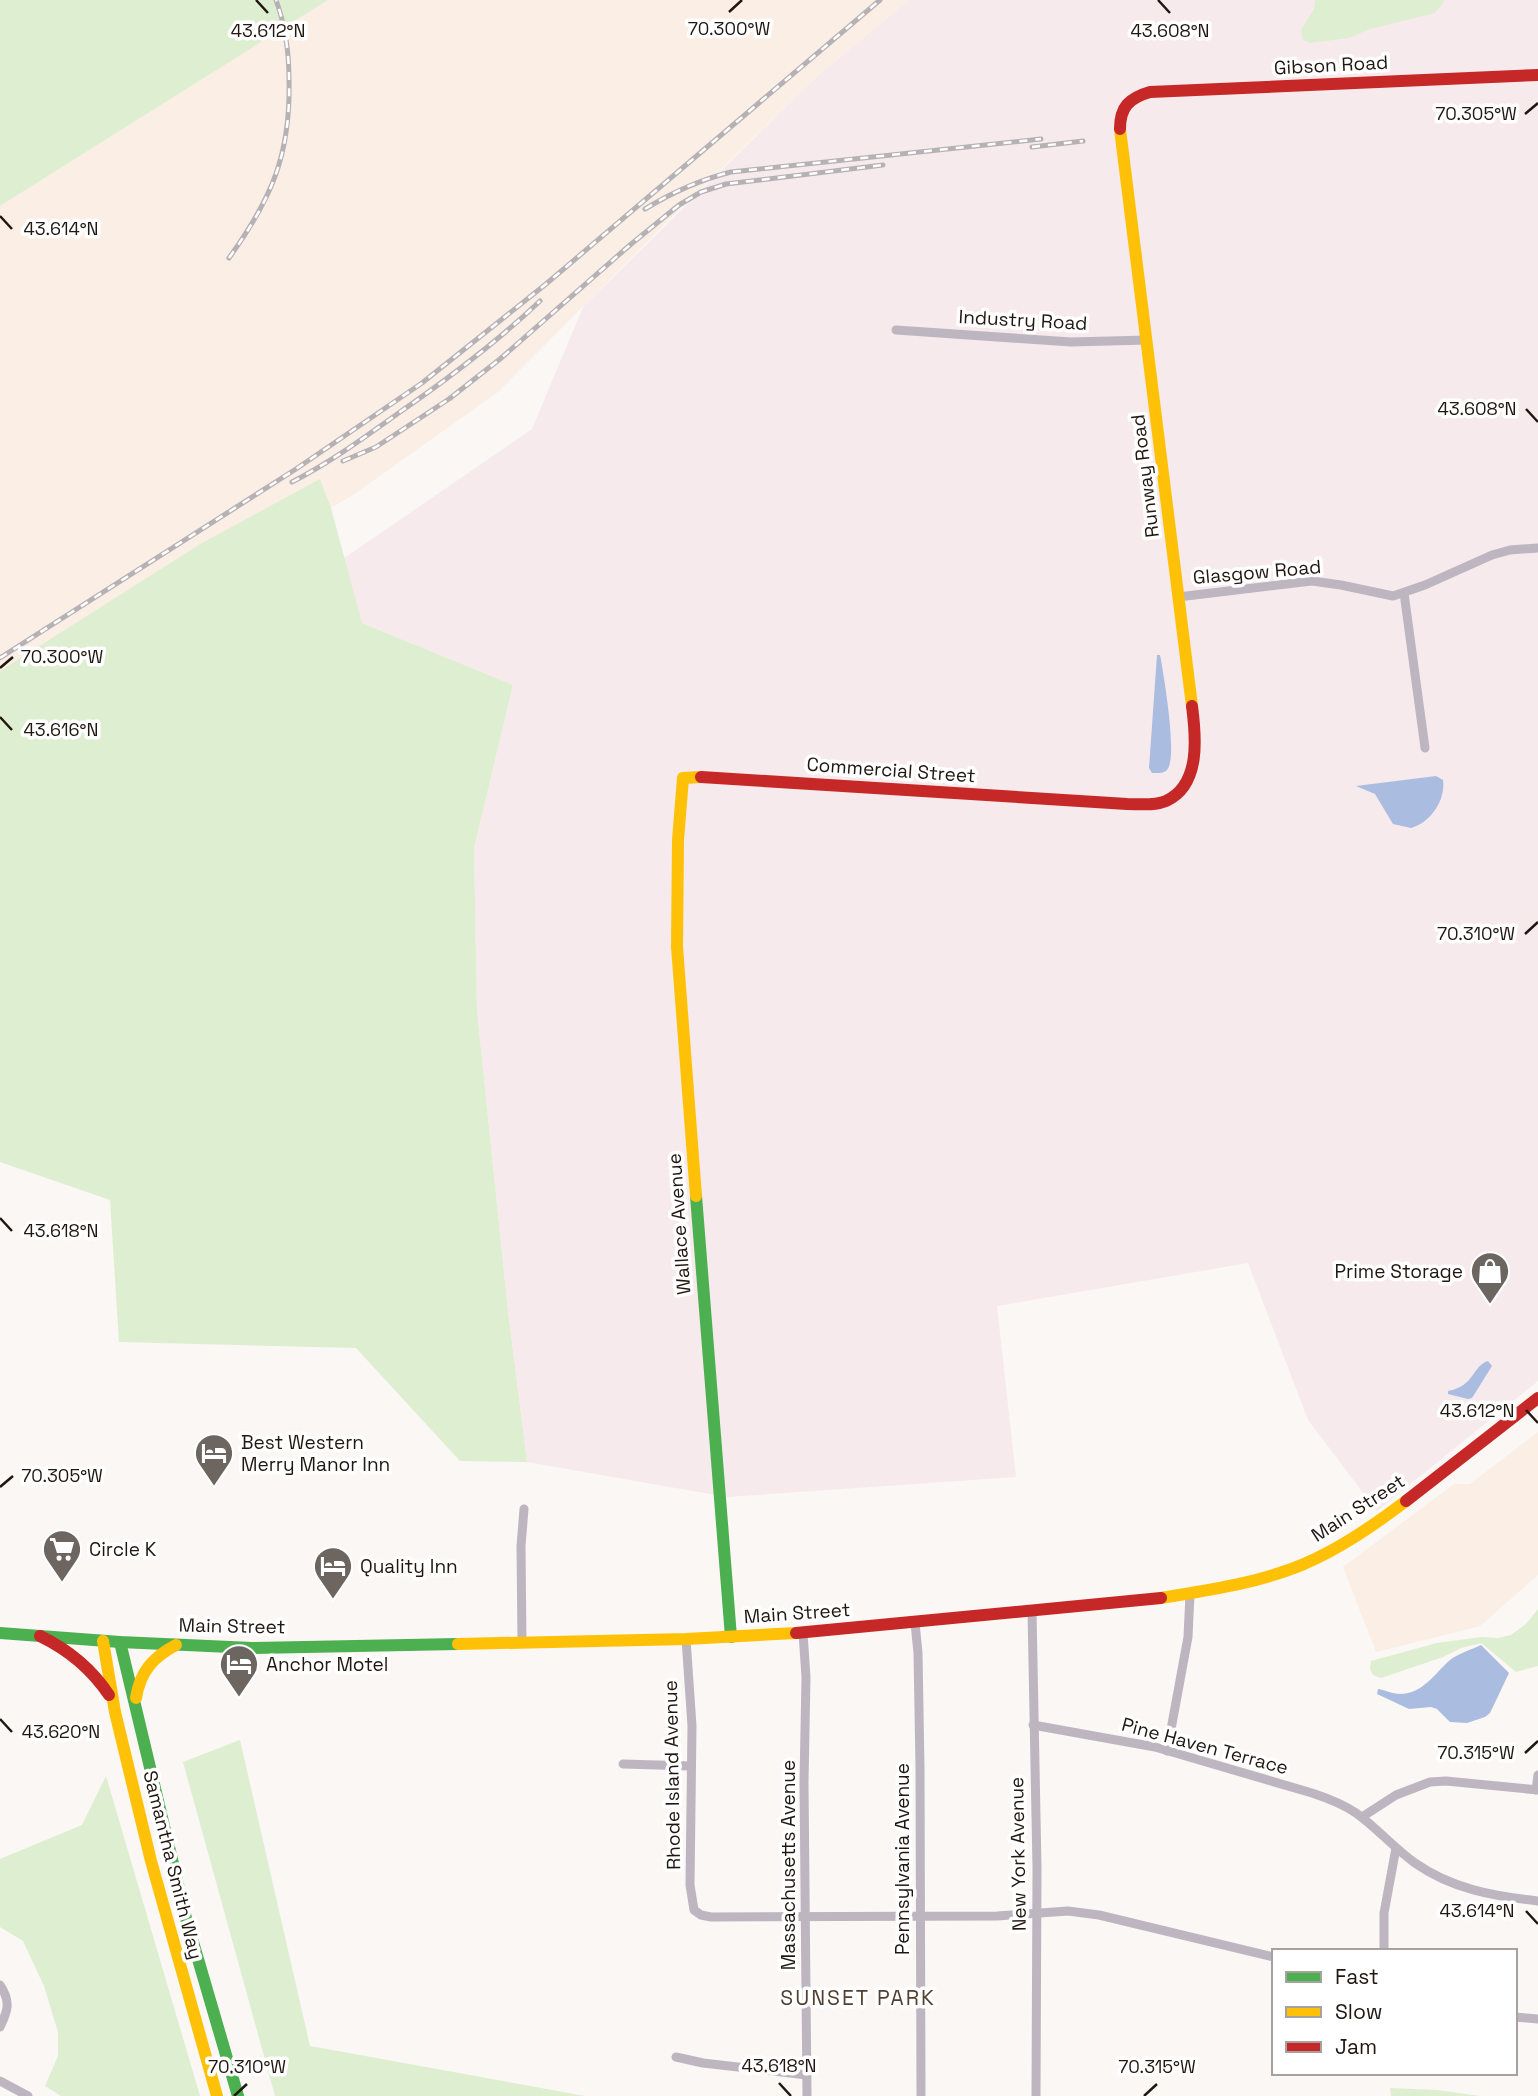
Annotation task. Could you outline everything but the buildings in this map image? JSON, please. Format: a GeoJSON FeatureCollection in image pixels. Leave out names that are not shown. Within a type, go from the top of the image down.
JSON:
{"type":"FeatureCollection","features":[{"type":"Feature","properties":{"kind":"main road","name":"Gibson Road"},"geometry":{"type":"LineString","coordinates":[[1129,101],[1138,94],[1150,92],[1538,75]]}},
{"type":"Feature","properties":{"kind":"main road","name":"Runway Road"},"geometry":{"type":"LineString","coordinates":[[1127,804],[1154,803],[1170,798],[1185,784],[1194,765],[1196,746],[1147,340],[1119,136],[1119,116],[1129,101]]}},
{"type":"Feature","properties":{"kind":"main road","name":"Commercial Street"},"geometry":{"type":"LineString","coordinates":[[679,808],[683,778],[715,777],[1127,804]]}},
{"type":"Feature","properties":{"kind":"main road","name":"Wallace Avenue"},"geometry":{"type":"LineString","coordinates":[[679,808],[677,947],[731,1637]]}},
{"type":"Feature","properties":{"kind":"main road","name":"Main Street"},"geometry":{"type":"LineString","coordinates":[[0,1633],[252,1648],[341,1644],[686,1639],[803,1633],[915,1623],[1109,1605],[1190,1594],[1268,1577],[1339,1547],[1396,1509],[1538,1398]]}},
{"type":"Feature","properties":{"kind":"main road"},"geometry":{"type":"LineString","coordinates":[[40,1636],[65,1648],[85,1664],[100,1681],[114,1705]]}},
{"type":"Feature","properties":{"kind":"main road","name":"Samantha Smith Way"},"geometry":{"type":"LineString","coordinates":[[103,1641],[114,1705],[161,1906],[217,2096]]}},
{"type":"Feature","properties":{"kind":"main road","name":"Samantha Smith Way"},"geometry":{"type":"LineString","coordinates":[[120,1642],[186,1917],[238,2096]]}},
{"type":"Feature","properties":{"kind":"main road"},"geometry":{"type":"LineString","coordinates":[[136,1711],[135,1696],[147,1665],[163,1651],[176,1645]]}},
{"type":"Feature","properties":{"kind":"street","name":"Industry Road"},"geometry":{"type":"LineString","coordinates":[[896,330],[1071,342],[1147,340]]}},
{"type":"Feature","properties":{"kind":"street","name":"Glasgow Road"},"geometry":{"type":"LineString","coordinates":[[1178,597],[1312,581],[1386,595],[1404,593],[1492,555],[1510,550],[1538,548]]}},
{"type":"Feature","properties":{"kind":"street"},"geometry":{"type":"LineString","coordinates":[[1404,593],[1425,748]]}},
{"type":"Feature","properties":{"kind":"street"},"geometry":{"type":"LineString","coordinates":[[522,1643],[521,1546],[524,1509]]}},
{"type":"Feature","properties":{"kind":"street"},"geometry":{"type":"LineString","coordinates":[[1167,1751],[1188,1637],[1190,1594]]}},
{"type":"Feature","properties":{"kind":"street","name":"New York Avenue"},"geometry":{"type":"LineString","coordinates":[[1031,1611],[1036,2096]]}},
{"type":"Feature","properties":{"kind":"street","name":"Pennsylvania Avenue"},"geometry":{"type":"LineString","coordinates":[[915,1623],[920,1768],[921,2096]]}},
{"type":"Feature","properties":{"kind":"street","name":"Massachusetts Avenue"},"geometry":{"type":"LineString","coordinates":[[803,1633],[806,1677],[804,1783],[807,2096]]}},
{"type":"Feature","properties":{"kind":"street","name":"Rhode Island Avenue"},"geometry":{"type":"LineString","coordinates":[[686,1639],[692,1726],[690,1885],[694,1910],[711,1917],[806,1918]]}},
{"type":"Feature","properties":{"kind":"street","name":"Pine Haven Terrace"},"geometry":{"type":"LineString","coordinates":[[1033,1725],[1167,1751],[1333,1800],[1362,1817],[1396,1848],[1429,1871],[1462,1888],[1538,1901]]}},
{"type":"Feature","properties":{"kind":"street"},"geometry":{"type":"LineString","coordinates":[[623,1764],[691,1766]]}},
{"type":"Feature","properties":{"kind":"street"},"geometry":{"type":"LineString","coordinates":[[1362,1817],[1396,1795],[1430,1782],[1446,1780],[1537,1790],[1538,1775]]}},
{"type":"Feature","properties":{"kind":"street"},"geometry":{"type":"LineString","coordinates":[[1384,1949],[1384,1913],[1396,1848]]}},
{"type":"Feature","properties":{"kind":"street"},"geometry":{"type":"LineString","coordinates":[[806,1918],[1036,1914],[1068,1911],[1099,1915],[1272,1957]]}},
{"type":"Feature","properties":{"kind":"street"},"geometry":{"type":"LineString","coordinates":[[0,1985],[9,2002],[7,2014],[0,2027]]}},
{"type":"Feature","properties":{"kind":"street"},"geometry":{"type":"LineString","coordinates":[[1517,2017],[1538,2019]]}},
{"type":"Feature","properties":{"kind":"street"},"geometry":{"type":"LineString","coordinates":[[676,2057],[703,2063],[807,2075]]}},
{"type":"Feature","properties":{"kind":"street"},"geometry":{"type":"LineString","coordinates":[[0,2081],[28,2096]]}},
{"type":"Feature","properties":{"kind":"shaded area"},"geometry":{"type":"Polygon","coordinates":[[[328,0],[909,0],[813,80],[498,392],[353,495],[0,697],[0,206],[328,0]]]}},
{"type":"Feature","properties":{"kind":"shaded area"},"geometry":{"type":"Polygon","coordinates":[[[909,0],[1538,0],[1538,1381],[1377,1511],[1308,1420],[1248,1263],[997,1306],[1016,1477],[727,1497],[527,1462],[508,1311],[477,1011],[474,848],[513,685],[292,594],[532,429],[583,307],[813,80],[909,0]]]}},
{"type":"Feature","properties":{"kind":"shaded area"},"geometry":{"type":"Polygon","coordinates":[[[1538,1432],[1538,1575],[1480,1626],[1376,1652],[1343,1567],[1454,1484],[1470,1484],[1538,1432]]]}},
{"type":"Feature","properties":{"kind":"green space"},"geometry":{"type":"Polygon","coordinates":[[[0,0],[328,0],[0,206],[0,0]]]}},
{"type":"Feature","properties":{"kind":"green space"},"geometry":{"type":"Polygon","coordinates":[[[1315,0],[1445,0],[1435,13],[1370,29],[1349,38],[1310,43],[1303,40],[1301,30],[1314,9],[1315,0]]]}},
{"type":"Feature","properties":{"kind":"green space"},"geometry":{"type":"Polygon","coordinates":[[[320,479],[331,508],[362,623],[513,685],[474,848],[477,1011],[508,1311],[527,1462],[460,1461],[356,1348],[119,1342],[110,1200],[0,1162],[0,671],[202,543],[320,479]]]}},
{"type":"Feature","properties":{"kind":"green space"},"geometry":{"type":"Polygon","coordinates":[[[1538,1609],[1538,1666],[1516,1672],[1481,1643],[1381,1678],[1373,1675],[1370,1669],[1371,1661],[1437,1643],[1511,1635],[1526,1624],[1538,1609]]]}},
{"type":"Feature","properties":{"kind":"green space"},"geometry":{"type":"Polygon","coordinates":[[[240,1740],[310,2046],[585,2096],[275,2096],[183,1762],[240,1740]]]}},
{"type":"Feature","properties":{"kind":"green space"},"geometry":{"type":"Polygon","coordinates":[[[106,1776],[200,2096],[61,2096],[45,2086],[58,2056],[58,2032],[44,1986],[23,1941],[0,1927],[0,1859],[82,1825],[106,1776]]]}},
{"type":"Feature","properties":{"kind":"green space"},"geometry":{"type":"Polygon","coordinates":[[[1390,2088],[1437,2090],[1480,2096],[1391,2096],[1390,2088]]]}},
{"type":"Feature","properties":{"kind":"water"},"geometry":{"type":"Polygon","coordinates":[[[1157,655],[1160,655],[1165,683],[1171,750],[1167,770],[1152,773],[1149,768],[1157,655]]]}},
{"type":"Feature","properties":{"kind":"water"},"geometry":{"type":"Polygon","coordinates":[[[1436,776],[1443,780],[1439,803],[1430,816],[1411,828],[1393,824],[1375,794],[1356,786],[1436,776]]]}},
{"type":"Feature","properties":{"kind":"water"},"geometry":{"type":"Polygon","coordinates":[[[1488,1361],[1492,1366],[1472,1398],[1448,1394],[1448,1391],[1468,1381],[1479,1367],[1488,1361]]]}},
{"type":"Feature","properties":{"kind":"water"},"geometry":{"type":"Polygon","coordinates":[[[1481,1645],[1509,1673],[1490,1713],[1485,1717],[1467,1723],[1450,1722],[1437,1709],[1409,1709],[1377,1694],[1378,1689],[1400,1694],[1415,1691],[1454,1658],[1481,1645]]]}},
{"type":"Feature","properties":{"kind":"railway"},"geometry":{"type":"LineString","coordinates":[[229,258],[267,195],[276,174],[287,130],[288,59],[276,0]]}},
{"type":"Feature","properties":{"kind":"railway"},"geometry":{"type":"LineString","coordinates":[[0,658],[296,469],[422,383],[546,284],[880,0]]}},
{"type":"Feature","properties":{"kind":"railway"},"geometry":{"type":"LineString","coordinates":[[645,209],[686,187],[731,172],[1041,139]]}},
{"type":"Feature","properties":{"kind":"railway"},"geometry":{"type":"LineString","coordinates":[[1032,147],[1083,141]]}},
{"type":"Feature","properties":{"kind":"railway"},"geometry":{"type":"LineString","coordinates":[[343,461],[376,447],[449,399],[500,359],[630,245],[679,205],[701,192],[726,184],[883,165]]}},
{"type":"Feature","properties":{"kind":"railway"},"geometry":{"type":"LineString","coordinates":[[292,482],[348,449],[436,386],[490,345],[540,301]]}},
{"type":"Feature","properties":{"kind":"traffic: fast"},"geometry":{"type":"LineString","coordinates":[[696,1196],[731,1637]]}},
{"type":"Feature","properties":{"kind":"traffic: fast"},"geometry":{"type":"LineString","coordinates":[[0,1633],[252,1648],[458,1644]]}},
{"type":"Feature","properties":{"kind":"traffic: fast"},"geometry":{"type":"LineString","coordinates":[[120,1642],[186,1918],[238,2096]]}},
{"type":"Feature","properties":{"kind":"traffic: slow"},"geometry":{"type":"LineString","coordinates":[[1120,129],[1192,706]]}},
{"type":"Feature","properties":{"kind":"traffic: slow"},"geometry":{"type":"LineString","coordinates":[[696,1196],[677,947],[678,840],[683,778],[701,777]]}},
{"type":"Feature","properties":{"kind":"traffic: slow"},"geometry":{"type":"LineString","coordinates":[[1161,1598],[1215,1589],[1287,1571],[1357,1536],[1406,1501]]}},
{"type":"Feature","properties":{"kind":"traffic: slow"},"geometry":{"type":"LineString","coordinates":[[458,1644],[686,1639],[796,1633]]}},
{"type":"Feature","properties":{"kind":"traffic: slow"},"geometry":{"type":"LineString","coordinates":[[103,1641],[115,1712],[151,1861],[217,2096]]}},
{"type":"Feature","properties":{"kind":"traffic: slow"},"geometry":{"type":"LineString","coordinates":[[136,1698],[141,1680],[149,1666],[176,1645]]}},
{"type":"Feature","properties":{"kind":"traffic: jam"},"geometry":{"type":"LineString","coordinates":[[1120,129],[1127,104],[1150,92],[1538,75]]}},
{"type":"Feature","properties":{"kind":"traffic: jam"},"geometry":{"type":"LineString","coordinates":[[701,777],[1157,804],[1177,794],[1191,772],[1195,745],[1192,706]]}},
{"type":"Feature","properties":{"kind":"traffic: jam"},"geometry":{"type":"LineString","coordinates":[[1406,1501],[1538,1398]]}},
{"type":"Feature","properties":{"kind":"traffic: jam"},"geometry":{"type":"LineString","coordinates":[[796,1633],[1161,1598]]}},
{"type":"Feature","properties":{"kind":"traffic: jam"},"geometry":{"type":"LineString","coordinates":[[40,1636],[79,1661],[109,1695]]}},
{"type":"Feature","properties":{"kind":"place","name":"Prime Storage"},"geometry":{"type":"Point","coordinates":[1490,1305]}},
{"type":"Feature","properties":{"kind":"place","name":"Best Western Merry Manor Inn"},"geometry":{"type":"Point","coordinates":[214,1487]}},
{"type":"Feature","properties":{"kind":"place","name":"Circle K"},"geometry":{"type":"Point","coordinates":[62,1583]}},
{"type":"Feature","properties":{"kind":"place","name":"Quality Inn"},"geometry":{"type":"Point","coordinates":[333,1600]}},
{"type":"Feature","properties":{"kind":"place","name":"Anchor Motel"},"geometry":{"type":"Point","coordinates":[239,1698]}},
{"type":"Feature","properties":{"kind":"district","name":"SUNSET PARK"},"geometry":{"type":"Point","coordinates":[858,1997]}}]}
